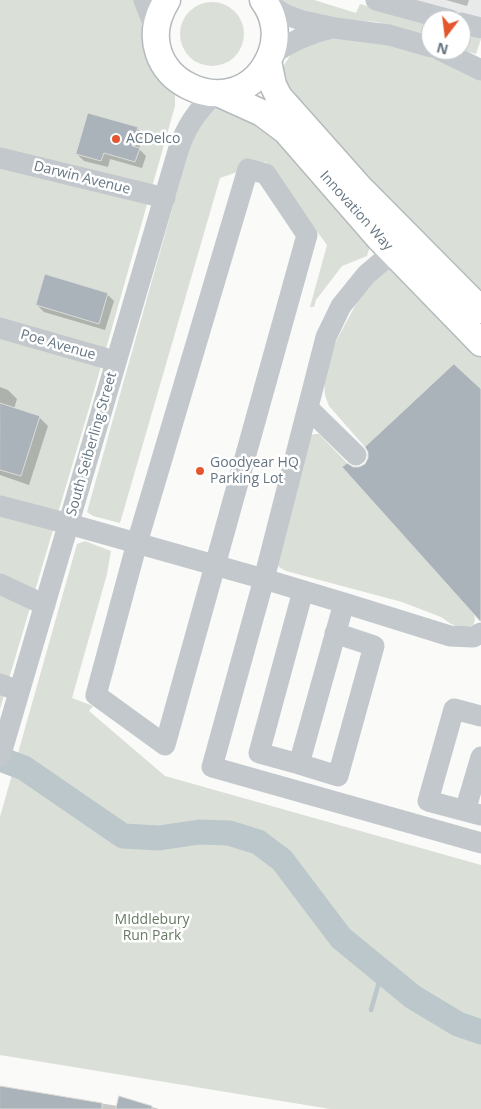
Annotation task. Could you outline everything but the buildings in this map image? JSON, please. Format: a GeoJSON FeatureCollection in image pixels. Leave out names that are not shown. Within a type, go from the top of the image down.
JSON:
{"type":"FeatureCollection","features":[{"type":"Feature","properties":{"kind":"main road"},"geometry":{"type":"LineString","coordinates":[[166,0],[159,15],[156,31],[157,47],[163,62],[172,75],[184,85]]}},
{"type":"Feature","properties":{"kind":"main road"},"geometry":{"type":"LineString","coordinates":[[217,94],[239,89],[248,84],[263,70],[274,42],[275,31],[270,11],[264,1]]}},
{"type":"Feature","properties":{"kind":"main road","name":"Innovation Way"},"geometry":{"type":"LineString","coordinates":[[269,58],[273,85],[279,97],[359,187],[481,310]]}},
{"type":"Feature","properties":{"kind":"main road","name":"Innovation Way"},"geometry":{"type":"LineString","coordinates":[[184,85],[201,92],[217,94],[262,113],[286,130],[335,189],[481,343]]}},
{"type":"Feature","properties":{"kind":"street"},"geometry":{"type":"LineString","coordinates":[[144,0],[156,31]]}},
{"type":"Feature","properties":{"kind":"street"},"geometry":{"type":"LineString","coordinates":[[376,0],[421,12]]}},
{"type":"Feature","properties":{"kind":"street"},"geometry":{"type":"LineString","coordinates":[[264,1],[291,17],[335,28],[389,35],[421,44]]}},
{"type":"Feature","properties":{"kind":"street"},"geometry":{"type":"LineString","coordinates":[[269,58],[286,44],[306,35],[335,28]]}},
{"type":"Feature","properties":{"kind":"street"},"geometry":{"type":"LineString","coordinates":[[460,60],[481,70]]}},
{"type":"Feature","properties":{"kind":"street","name":"South Seiberling Street"},"geometry":{"type":"LineString","coordinates":[[184,85],[184,132]]}},
{"type":"Feature","properties":{"kind":"street","name":"South Seiberling Street"},"geometry":{"type":"LineString","coordinates":[[0,757],[8,731],[10,688],[45,605],[184,132],[197,111],[217,94]]}},
{"type":"Feature","properties":{"kind":"street","name":"Darwin Avenue"},"geometry":{"type":"LineString","coordinates":[[0,158],[165,198]]}},
{"type":"Feature","properties":{"kind":"street"},"geometry":{"type":"LineString","coordinates":[[248,170],[266,174],[306,235],[216,566],[165,746],[96,695],[137,543],[248,170]]}},
{"type":"Feature","properties":{"kind":"street"},"geometry":{"type":"LineString","coordinates":[[393,252],[366,275],[341,306],[326,337],[264,579],[212,767],[481,843]]}},
{"type":"Feature","properties":{"kind":"street","name":"Poe Avenue"},"geometry":{"type":"LineString","coordinates":[[0,328],[116,361]]}},
{"type":"Feature","properties":{"kind":"street"},"geometry":{"type":"LineString","coordinates":[[308,408],[356,455]]}},
{"type":"Feature","properties":{"kind":"street"},"geometry":{"type":"LineString","coordinates":[[0,506],[264,579],[450,636],[473,637],[481,633]]}},
{"type":"Feature","properties":{"kind":"street"},"geometry":{"type":"LineString","coordinates":[[0,584],[45,605]]}},
{"type":"Feature","properties":{"kind":"street"},"geometry":{"type":"LineString","coordinates":[[303,591],[259,753],[338,776],[374,646],[335,633]]}},
{"type":"Feature","properties":{"kind":"street"},"geometry":{"type":"LineString","coordinates":[[299,764],[344,603]]}},
{"type":"Feature","properties":{"kind":"street"},"geometry":{"type":"LineString","coordinates":[[481,716],[454,709],[428,801],[473,813],[481,757]]}},
{"type":"Feature","properties":{"kind":"shaded area"},"geometry":{"type":"Polygon","coordinates":[[[404,0],[481,0],[481,21],[471,18],[471,10],[441,10],[404,0]]]}},
{"type":"Feature","properties":{"kind":"green space"},"geometry":{"type":"Polygon","coordinates":[[[0,0],[140,0],[168,84],[175,94],[175,106],[90,405],[0,709],[0,0]]]}},
{"type":"Feature","properties":{"kind":"green space"},"geometry":{"type":"Polygon","coordinates":[[[274,0],[314,0],[356,13],[360,4],[421,21],[421,34],[377,22],[326,18],[274,0]]]}},
{"type":"Feature","properties":{"kind":"green space"},"geometry":{"type":"Polygon","coordinates":[[[206,2],[218,2],[235,11],[242,22],[244,34],[242,46],[235,57],[218,66],[206,66],[194,61],[185,52],[180,40],[180,28],[185,16],[194,7],[206,2]]]}},
{"type":"Feature","properties":{"kind":"green space"},"geometry":{"type":"Polygon","coordinates":[[[316,36],[368,39],[421,53],[421,60],[440,60],[481,80],[481,298],[296,110],[280,72],[294,49],[316,36]]]}},
{"type":"Feature","properties":{"kind":"green space"},"geometry":{"type":"Polygon","coordinates":[[[471,36],[481,39],[476,54],[471,53],[471,36]]]}},
{"type":"Feature","properties":{"kind":"green space"},"geometry":{"type":"Polygon","coordinates":[[[220,106],[279,129],[371,243],[367,256],[342,266],[316,300],[314,307],[310,307],[327,245],[266,162],[220,178],[120,523],[93,516],[87,512],[194,131],[209,109],[220,106]]]}},
{"type":"Feature","properties":{"kind":"green space"},"geometry":{"type":"Polygon","coordinates":[[[387,268],[394,268],[481,356],[481,393],[454,364],[365,447],[329,406],[325,395],[324,381],[335,343],[362,293],[387,268]]]}},
{"type":"Feature","properties":{"kind":"green space"},"geometry":{"type":"Polygon","coordinates":[[[319,434],[347,463],[343,467],[474,614],[475,620],[473,625],[462,628],[451,624],[441,617],[402,602],[286,571],[279,567],[276,560],[310,436],[319,434]]]}},
{"type":"Feature","properties":{"kind":"green space","name":"MIddlebury Run Park"},"geometry":{"type":"Polygon","coordinates":[[[85,541],[111,551],[107,574],[72,698],[93,706],[89,711],[165,776],[481,865],[481,1109],[330,1109],[0,1055],[0,817],[77,544],[85,541]]]}},
{"type":"Feature","properties":{"kind":"waterway"},"geometry":{"type":"LineString","coordinates":[[0,759],[24,768],[123,836],[159,838],[199,832],[229,833],[258,842],[282,860],[341,938],[413,997],[458,1024],[481,1032]]}},
{"type":"Feature","properties":{"kind":"waterway"},"geometry":{"type":"LineString","coordinates":[[371,1010],[382,972]]}},
{"type":"Feature","properties":{"kind":"place","name":"ACDelco"},"geometry":{"type":"Point","coordinates":[116,139]}},
{"type":"Feature","properties":{"kind":"place","name":"Goodyear HQ Parking Lot"},"geometry":{"type":"Point","coordinates":[200,471]}}]}
